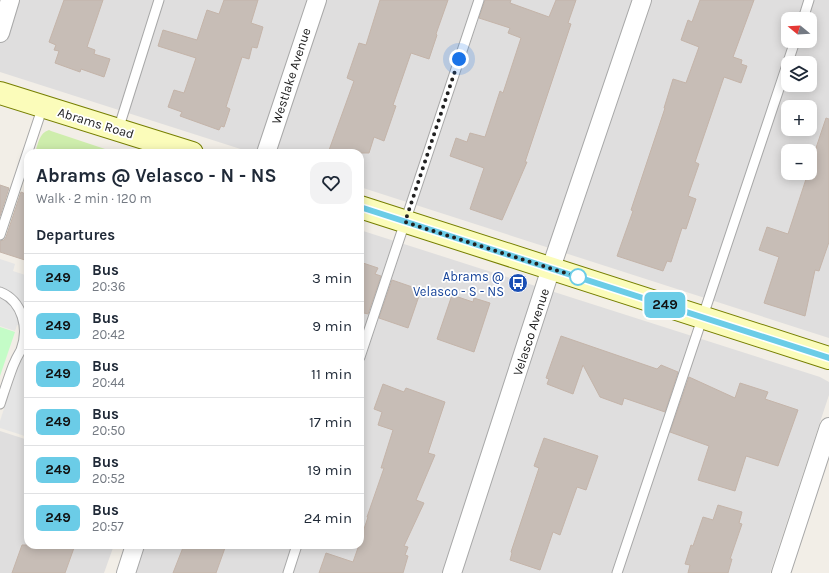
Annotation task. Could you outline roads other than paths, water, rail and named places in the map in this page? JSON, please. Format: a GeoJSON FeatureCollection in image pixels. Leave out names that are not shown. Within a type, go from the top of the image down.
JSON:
{"type":"FeatureCollection","features":[{"type":"Feature","properties":{"kind":"main road","name":"Abrams Road"},"geometry":{"type":"LineString","coordinates":[[0,93],[179,149]]}},
{"type":"Feature","properties":{"kind":"main road"},"geometry":{"type":"LineString","coordinates":[[364,208],[829,358]]}},
{"type":"Feature","properties":{"kind":"street"},"geometry":{"type":"LineString","coordinates":[[0,33],[10,0]]}},
{"type":"Feature","properties":{"kind":"street","name":"Westlake Avenue"},"geometry":{"type":"LineString","coordinates":[[267,149],[317,0]]}},
{"type":"Feature","properties":{"kind":"street","name":"Velasco Avenue"},"geometry":{"type":"LineString","coordinates":[[452,573],[551,268],[642,0]]}},
{"type":"Feature","properties":{"kind":"street"},"geometry":{"type":"LineString","coordinates":[[781,573],[829,426]]}},
{"type":"Feature","properties":{"kind":"street"},"geometry":{"type":"LineString","coordinates":[[126,573],[134,549]]}},
{"type":"Feature","properties":{"kind":"lane"},"geometry":{"type":"LineString","coordinates":[[118,130],[159,0]]}},
{"type":"Feature","properties":{"kind":"lane"},"geometry":{"type":"LineString","coordinates":[[364,345],[479,0]]}},
{"type":"Feature","properties":{"kind":"lane"},"geometry":{"type":"LineString","coordinates":[[805,12],[809,0]]}},
{"type":"Feature","properties":{"kind":"lane"},"geometry":{"type":"LineString","coordinates":[[617,573],[793,48]]}},
{"type":"Feature","properties":{"kind":"lane"},"geometry":{"type":"LineString","coordinates":[[29,149],[43,106]]}},
{"type":"Feature","properties":{"kind":"lane"},"geometry":{"type":"LineString","coordinates":[[0,235],[24,163]]}},
{"type":"Feature","properties":{"kind":"lane"},"geometry":{"type":"LineString","coordinates":[[0,292],[12,300],[19,309],[24,321]]}},
{"type":"Feature","properties":{"kind":"lane"},"geometry":{"type":"LineString","coordinates":[[0,404],[24,336]]}},
{"type":"Feature","properties":{"kind":"lane"},"geometry":{"type":"LineString","coordinates":[[288,573],[296,549]]}},
{"type":"Feature","properties":{"kind":"place","name":"Abrams @ Velasco - S - NS"},"geometry":{"type":"Point","coordinates":[518,283]}}]}
